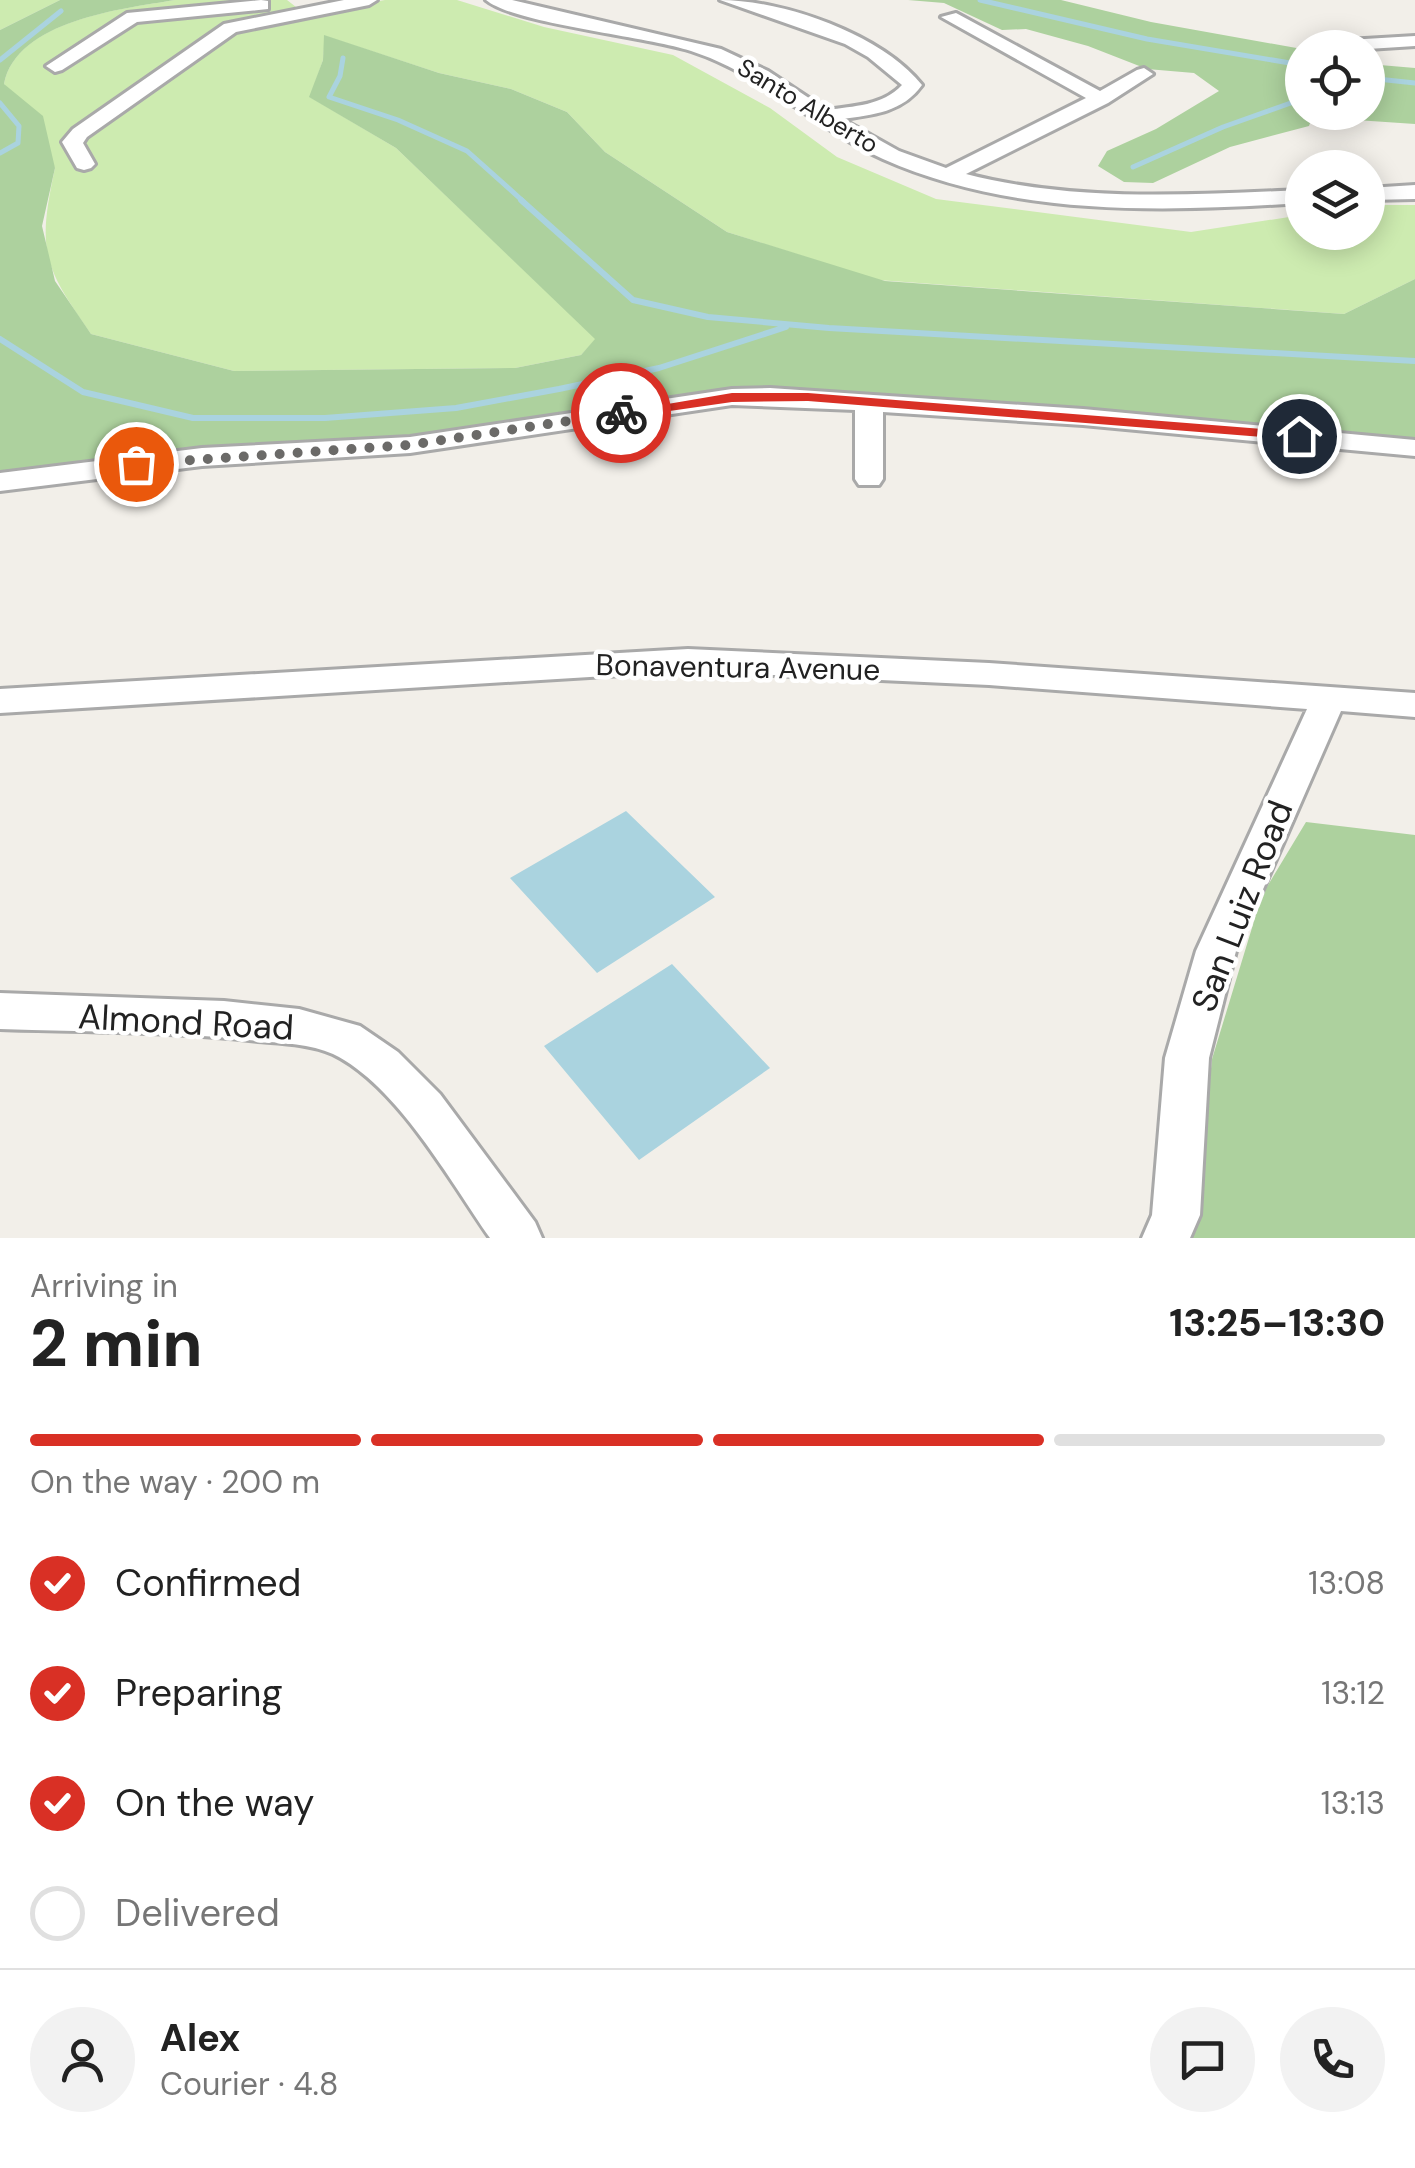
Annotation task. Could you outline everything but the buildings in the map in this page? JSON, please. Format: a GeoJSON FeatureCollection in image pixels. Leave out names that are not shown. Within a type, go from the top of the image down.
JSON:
{"type":"FeatureCollection","features":[{"type":"Feature","properties":{"kind":"street","name":"Santo Alberto"},"geometry":{"type":"LineString","coordinates":[[494,0],[544,15],[705,50],[757,71],[882,151],[948,176],[1012,192],[1104,202],[1285,197]]}},
{"type":"Feature","properties":{"kind":"street"},"geometry":{"type":"LineString","coordinates":[[728,0],[830,31],[888,63],[912,85],[905,96],[894,102],[824,116]]}},
{"type":"Feature","properties":{"kind":"street"},"geometry":{"type":"LineString","coordinates":[[56,66],[133,17],[144,14],[300,2],[360,2]]}},
{"type":"Feature","properties":{"kind":"street"},"geometry":{"type":"LineString","coordinates":[[84,164],[72,142],[80,132],[214,37],[247,23],[360,2]]}},
{"type":"Feature","properties":{"kind":"street"},"geometry":{"type":"LineString","coordinates":[[950,16],[1100,99]]}},
{"type":"Feature","properties":{"kind":"street"},"geometry":{"type":"LineString","coordinates":[[1385,43],[1415,42]]}},
{"type":"Feature","properties":{"kind":"street"},"geometry":{"type":"LineString","coordinates":[[948,176],[1011,137],[1100,99],[1144,74]]}},
{"type":"Feature","properties":{"kind":"street"},"geometry":{"type":"LineString","coordinates":[[1385,193],[1415,192]]}},
{"type":"Feature","properties":{"kind":"street"},"geometry":{"type":"LineString","coordinates":[[0,482],[82,469],[202,458],[410,445],[732,398],[869,402],[1415,448]]}},
{"type":"Feature","properties":{"kind":"street"},"geometry":{"type":"LineString","coordinates":[[869,402],[869,479]]}},
{"type":"Feature","properties":{"kind":"street","name":"Bonaventura Avenue"},"geometry":{"type":"LineString","coordinates":[[0,701],[688,660],[1006,675],[1415,705]]}},
{"type":"Feature","properties":{"kind":"street","name":"San Luiz Road"},"geometry":{"type":"LineString","coordinates":[[1166,1238],[1176,1215],[1187,1058],[1216,950],[1329,699]]}},
{"type":"Feature","properties":{"kind":"street","name":"Almond Road"},"geometry":{"type":"LineString","coordinates":[[0,1011],[224,1019],[299,1027],[344,1039],[383,1064],[424,1108],[518,1238]]}},
{"type":"Feature","properties":{"kind":"green space"},"geometry":{"type":"Polygon","coordinates":[[[0,0],[60,0],[0,30],[0,0]]]}},
{"type":"Feature","properties":{"kind":"green space"},"geometry":{"type":"Polygon","coordinates":[[[60,0],[175,0],[101,14],[50,32],[29,45],[13,62],[4,84],[43,116],[55,168],[42,226],[55,281],[91,334],[234,371],[515,368],[581,355],[595,339],[396,148],[309,97],[323,60],[324,35],[439,73],[511,89],[567,112],[605,152],[727,232],[885,281],[1344,314],[1415,279],[1415,444],[761,387],[395,438],[0,477],[0,30],[60,0]]]}},
{"type":"Feature","properties":{"kind":"green space"},"geometry":{"type":"Polygon","coordinates":[[[175,0],[287,0],[305,14],[385,0],[457,0],[544,27],[673,55],[770,108],[837,157],[936,199],[1191,232],[1285,218],[1285,250],[1385,250],[1385,205],[1415,205],[1415,279],[1344,314],[878,280],[727,232],[605,152],[567,112],[511,89],[439,73],[325,36],[323,60],[310,97],[396,148],[596,339],[581,355],[515,368],[234,371],[91,334],[63,291],[48,256],[46,219],[55,168],[4,84],[13,62],[29,45],[50,32],[74,21],[175,0]]]}},
{"type":"Feature","properties":{"kind":"green space"},"geometry":{"type":"Polygon","coordinates":[[[908,0],[1061,0],[1151,22],[1285,46],[1285,130],[1294,130],[1230,147],[1153,183],[1124,182],[1098,166],[1107,151],[1156,129],[1219,91],[1194,73],[1147,69],[1088,46],[1026,29],[1002,30],[944,3],[908,0]]]}},
{"type":"Feature","properties":{"kind":"green space"},"geometry":{"type":"Polygon","coordinates":[[[1385,65],[1415,68],[1415,124],[1385,122],[1385,65]]]}},
{"type":"Feature","properties":{"kind":"green space"},"geometry":{"type":"Polygon","coordinates":[[[1306,822],[1415,835],[1415,1238],[1189,1238],[1195,1223],[1212,1059],[1262,895],[1306,822]]]}},
{"type":"Feature","properties":{"kind":"water"},"geometry":{"type":"Polygon","coordinates":[[[626,811],[715,897],[597,973],[510,878],[626,811]]]}},
{"type":"Feature","properties":{"kind":"water"},"geometry":{"type":"Polygon","coordinates":[[[672,964],[770,1068],[639,1160],[544,1046],[672,964]]]}},
{"type":"Feature","properties":{"kind":"waterway"},"geometry":{"type":"LineString","coordinates":[[980,0],[1147,39],[1285,62]]}},
{"type":"Feature","properties":{"kind":"waterway"},"geometry":{"type":"LineString","coordinates":[[0,60],[61,11]]}},
{"type":"Feature","properties":{"kind":"waterway"},"geometry":{"type":"LineString","coordinates":[[343,58],[340,76],[329,97],[398,120],[467,151],[524,202]]}},
{"type":"Feature","properties":{"kind":"waterway"},"geometry":{"type":"LineString","coordinates":[[1385,80],[1415,83]]}},
{"type":"Feature","properties":{"kind":"waterway"},"geometry":{"type":"LineString","coordinates":[[0,103],[19,126],[18,143],[0,153]]}},
{"type":"Feature","properties":{"kind":"waterway"},"geometry":{"type":"LineString","coordinates":[[1133,167],[1223,127],[1285,105]]}},
{"type":"Feature","properties":{"kind":"waterway"},"geometry":{"type":"LineString","coordinates":[[521,200],[633,300],[708,317],[829,328],[1415,361]]}},
{"type":"Feature","properties":{"kind":"waterway"},"geometry":{"type":"LineString","coordinates":[[0,339],[83,392],[193,418],[325,418],[456,408],[559,389],[659,368],[786,327]]}},
{"type":"Feature","properties":{"kind":"way so far"},"geometry":{"type":"LineString","coordinates":[[136,464],[410,445],[621,413]]}},
{"type":"Feature","properties":{"kind":"route"},"geometry":{"type":"LineString","coordinates":[[621,413],[732,398],[808,397],[1299,436]]}}]}
